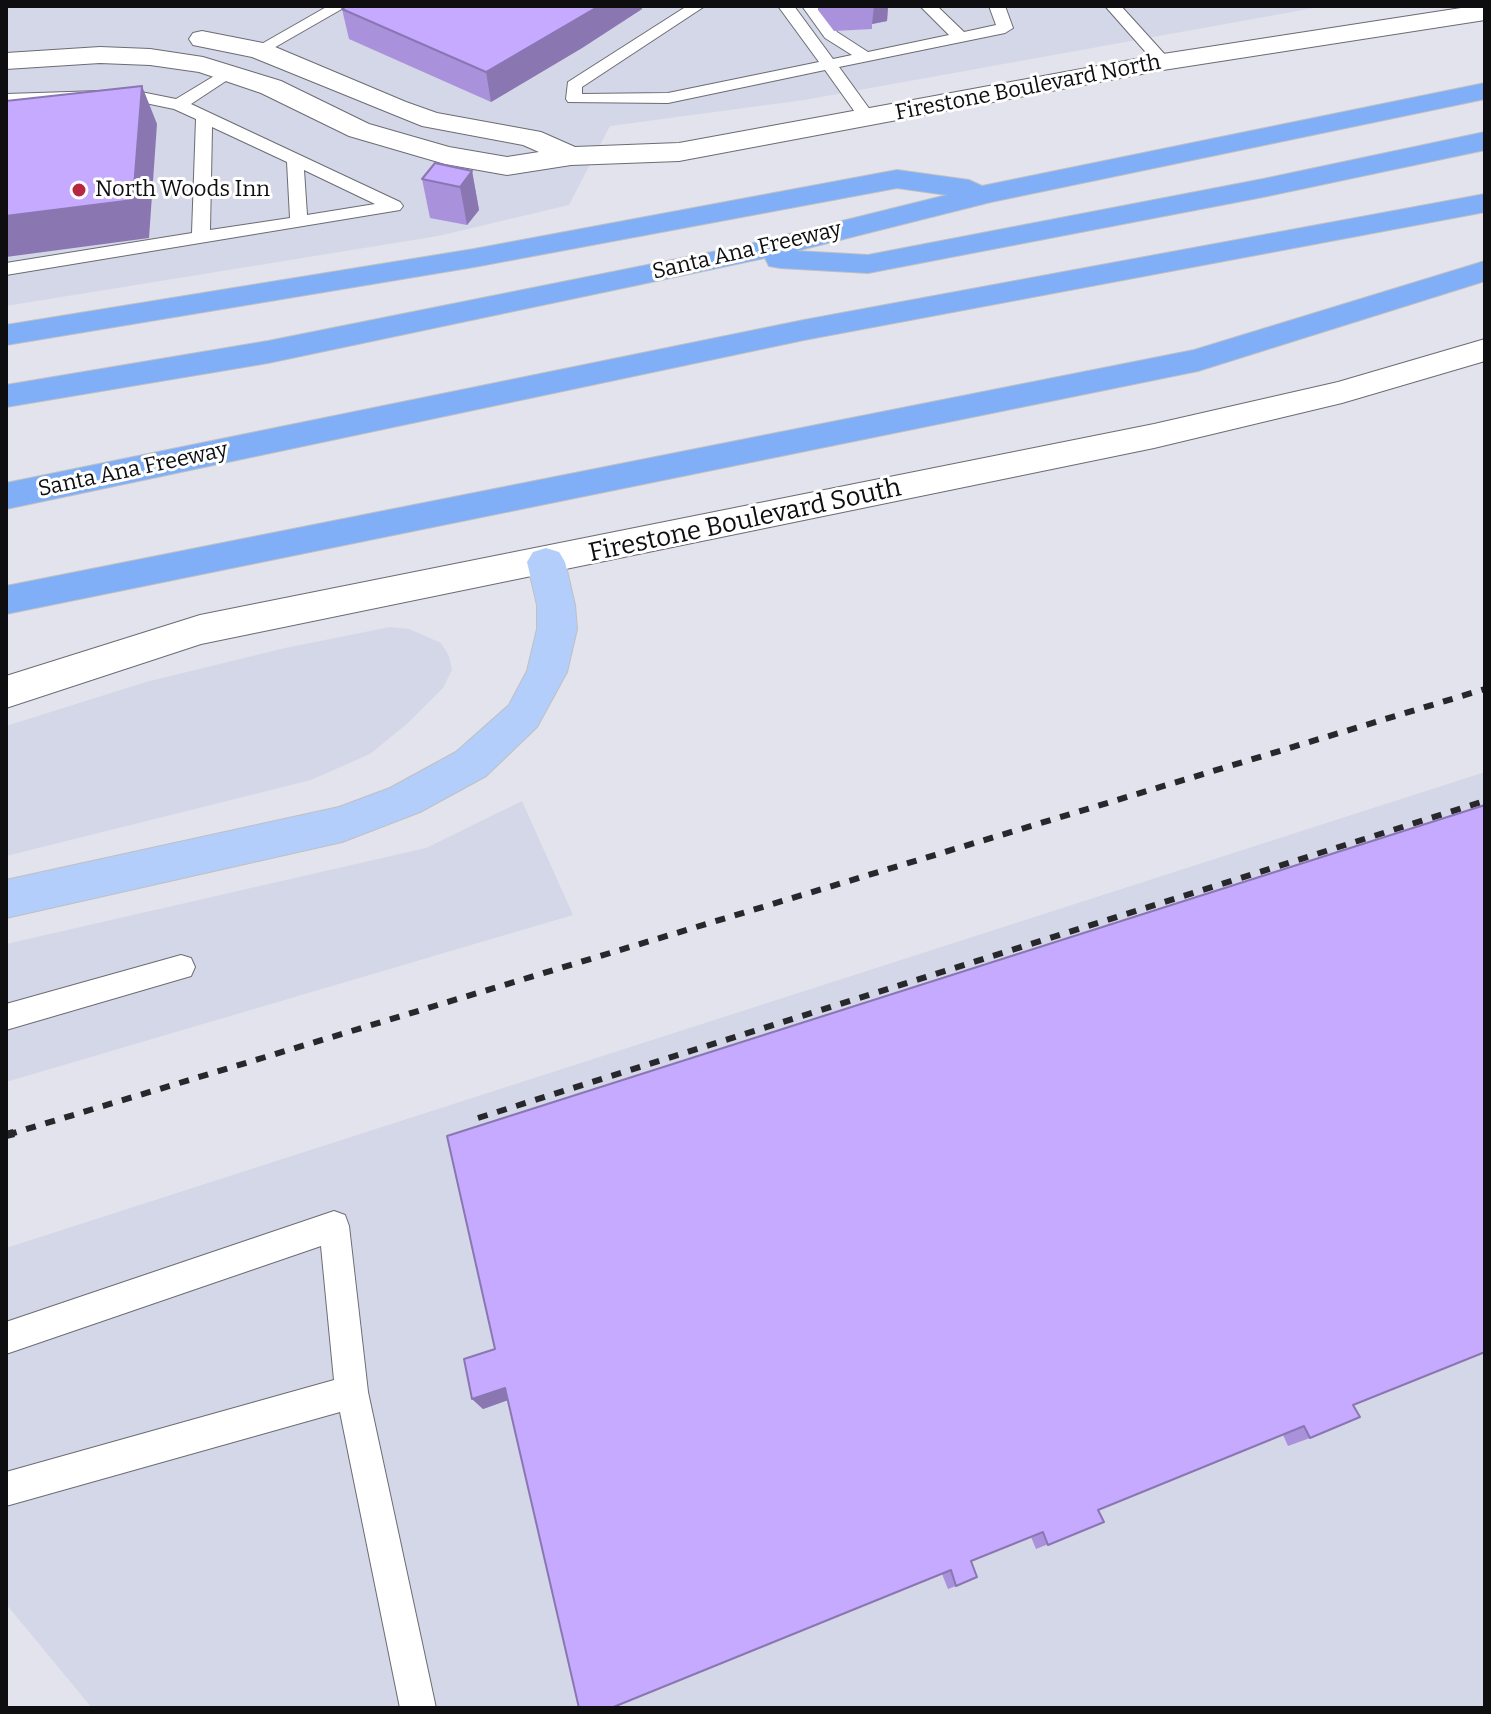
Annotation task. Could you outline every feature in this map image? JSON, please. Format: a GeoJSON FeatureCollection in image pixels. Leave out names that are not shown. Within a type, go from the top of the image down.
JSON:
{"type":"FeatureCollection","features":[{"type":"Feature","properties":{"kind":"highway","name":"Santa Ana Freeway"},"geometry":{"type":"LineString","coordinates":[[6,396],[268,352],[737,256],[991,193],[1485,91]]}},
{"type":"Feature","properties":{"kind":"highway"},"geometry":{"type":"LineString","coordinates":[[737,256],[868,264],[1485,141]]}},
{"type":"Feature","properties":{"kind":"highway"},"geometry":{"type":"LineString","coordinates":[[6,335],[474,258],[897,179],[991,193]]}},
{"type":"Feature","properties":{"kind":"highway","name":"Santa Ana Freeway"},"geometry":{"type":"LineString","coordinates":[[6,496],[804,330],[1485,203]]}},
{"type":"Feature","properties":{"kind":"highway"},"geometry":{"type":"LineString","coordinates":[[6,600],[1198,360],[1485,271]]}},
{"type":"Feature","properties":{"kind":"main road"},"geometry":{"type":"LineString","coordinates":[[6,899],[342,824],[405,800],[471,764],[523,716],[547,672],[557,629],[556,605],[546,562]]}},
{"type":"Feature","properties":{"kind":"street","name":"Firestone Boulevard North"},"geometry":{"type":"LineString","coordinates":[[6,61],[100,55],[150,57],[229,72],[271,87],[359,130],[445,155],[507,166],[571,156],[679,152],[1163,62],[1485,12]]}},
{"type":"Feature","properties":{"kind":"street"},"geometry":{"type":"LineString","coordinates":[[6,38],[133,31]]}},
{"type":"Feature","properties":{"kind":"street","name":"Firestone Boulevard North"},"geometry":{"type":"LineString","coordinates":[[182,36],[259,50],[396,108],[471,129],[531,138],[571,156]]}},
{"type":"Feature","properties":{"kind":"street"},"geometry":{"type":"LineString","coordinates":[[229,72],[259,50]]}},
{"type":"Feature","properties":{"kind":"street","name":"Firestone Boulevard South"},"geometry":{"type":"LineString","coordinates":[[6,692],[200,630],[1154,436],[1342,392],[1485,350]]}},
{"type":"Feature","properties":{"kind":"lane"},"geometry":{"type":"LineString","coordinates":[[259,50],[339,6]]}},
{"type":"Feature","properties":{"kind":"lane"},"geometry":{"type":"LineString","coordinates":[[697,6],[574,85],[574,99],[668,98],[1005,28],[997,6]]}},
{"type":"Feature","properties":{"kind":"lane"},"geometry":{"type":"LineString","coordinates":[[786,6],[826,65],[868,118]]}},
{"type":"Feature","properties":{"kind":"lane"},"geometry":{"type":"LineString","coordinates":[[810,6],[831,35],[866,57]]}},
{"type":"Feature","properties":{"kind":"lane"},"geometry":{"type":"LineString","coordinates":[[928,6],[960,37]]}},
{"type":"Feature","properties":{"kind":"lane"},"geometry":{"type":"LineString","coordinates":[[1097,7],[1114,6],[1163,62]]}},
{"type":"Feature","properties":{"kind":"lane"},"geometry":{"type":"LineString","coordinates":[[179,105],[229,72]]}},
{"type":"Feature","properties":{"kind":"lane"},"geometry":{"type":"LineString","coordinates":[[6,99],[131,95],[179,105],[394,206],[6,269]]}},
{"type":"Feature","properties":{"kind":"lane"},"geometry":{"type":"LineString","coordinates":[[201,238],[204,117]]}},
{"type":"Feature","properties":{"kind":"lane"},"geometry":{"type":"LineString","coordinates":[[295,160],[299,222]]}},
{"type":"Feature","properties":{"kind":"lane"},"geometry":{"type":"LineString","coordinates":[[6,1017],[181,967]]}},
{"type":"Feature","properties":{"kind":"lane"},"geometry":{"type":"LineString","coordinates":[[6,1338],[334,1226],[352,1392],[418,1708]]}},
{"type":"Feature","properties":{"kind":"lane"},"geometry":{"type":"LineString","coordinates":[[6,1489],[352,1392]]}},
{"type":"Feature","properties":{"kind":"shaded area"},"geometry":{"type":"Polygon","coordinates":[[[6,6],[1325,6],[804,100],[610,126],[569,205],[438,236],[6,306],[6,6]]]}},
{"type":"Feature","properties":{"kind":"shaded area"},"geometry":{"type":"Polygon","coordinates":[[[390,627],[409,629],[441,643],[449,656],[452,670],[443,688],[408,723],[370,754],[311,780],[6,856],[6,726],[146,682],[285,648],[390,627]]]}},
{"type":"Feature","properties":{"kind":"shaded area"},"geometry":{"type":"Polygon","coordinates":[[[1485,772],[1485,1708],[92,1708],[6,1604],[6,1248],[1485,772]]]}},
{"type":"Feature","properties":{"kind":"shaded area"},"geometry":{"type":"Polygon","coordinates":[[[522,801],[573,915],[6,1082],[6,944],[426,848],[522,801]]]}},
{"type":"Feature","properties":{"kind":"building"},"geometry":{"type":"Polygon","coordinates":[[[347,6],[599,6],[486,72],[342,9],[347,6]]]}},
{"type":"Feature","properties":{"kind":"building"},"geometry":{"type":"Polygon","coordinates":[[[142,86],[133,200],[6,216],[6,101],[142,86]]]}},
{"type":"Feature","properties":{"kind":"building"},"geometry":{"type":"Polygon","coordinates":[[[435,163],[472,171],[460,187],[422,179],[435,163]]]}},
{"type":"Feature","properties":{"kind":"building"},"geometry":{"type":"Polygon","coordinates":[[[1485,805],[1485,1352],[1353,1405],[1360,1417],[1310,1438],[1304,1426],[1098,1510],[1104,1522],[1048,1545],[1043,1532],[971,1561],[977,1577],[956,1586],[951,1570],[611,1708],[579,1708],[505,1388],[472,1399],[464,1359],[495,1349],[447,1136],[1485,805]]]}},
{"type":"Feature","properties":{"kind":"railway"},"geometry":{"type":"LineString","coordinates":[[12,1134],[1485,689]]}},
{"type":"Feature","properties":{"kind":"railway"},"geometry":{"type":"LineString","coordinates":[[478,1118],[1485,801]]}},
{"type":"Feature","properties":{"kind":"railway"},"geometry":{"type":"LineString","coordinates":[[6,1135],[12,1134]]}},
{"type":"Feature","properties":{"kind":"railway"},"geometry":{"type":"LineString","coordinates":[[7,1135],[12,1134]]}},
{"type":"Feature","properties":{"kind":"place","name":"North Woods Inn"},"geometry":{"type":"Point","coordinates":[79,190]}}]}
